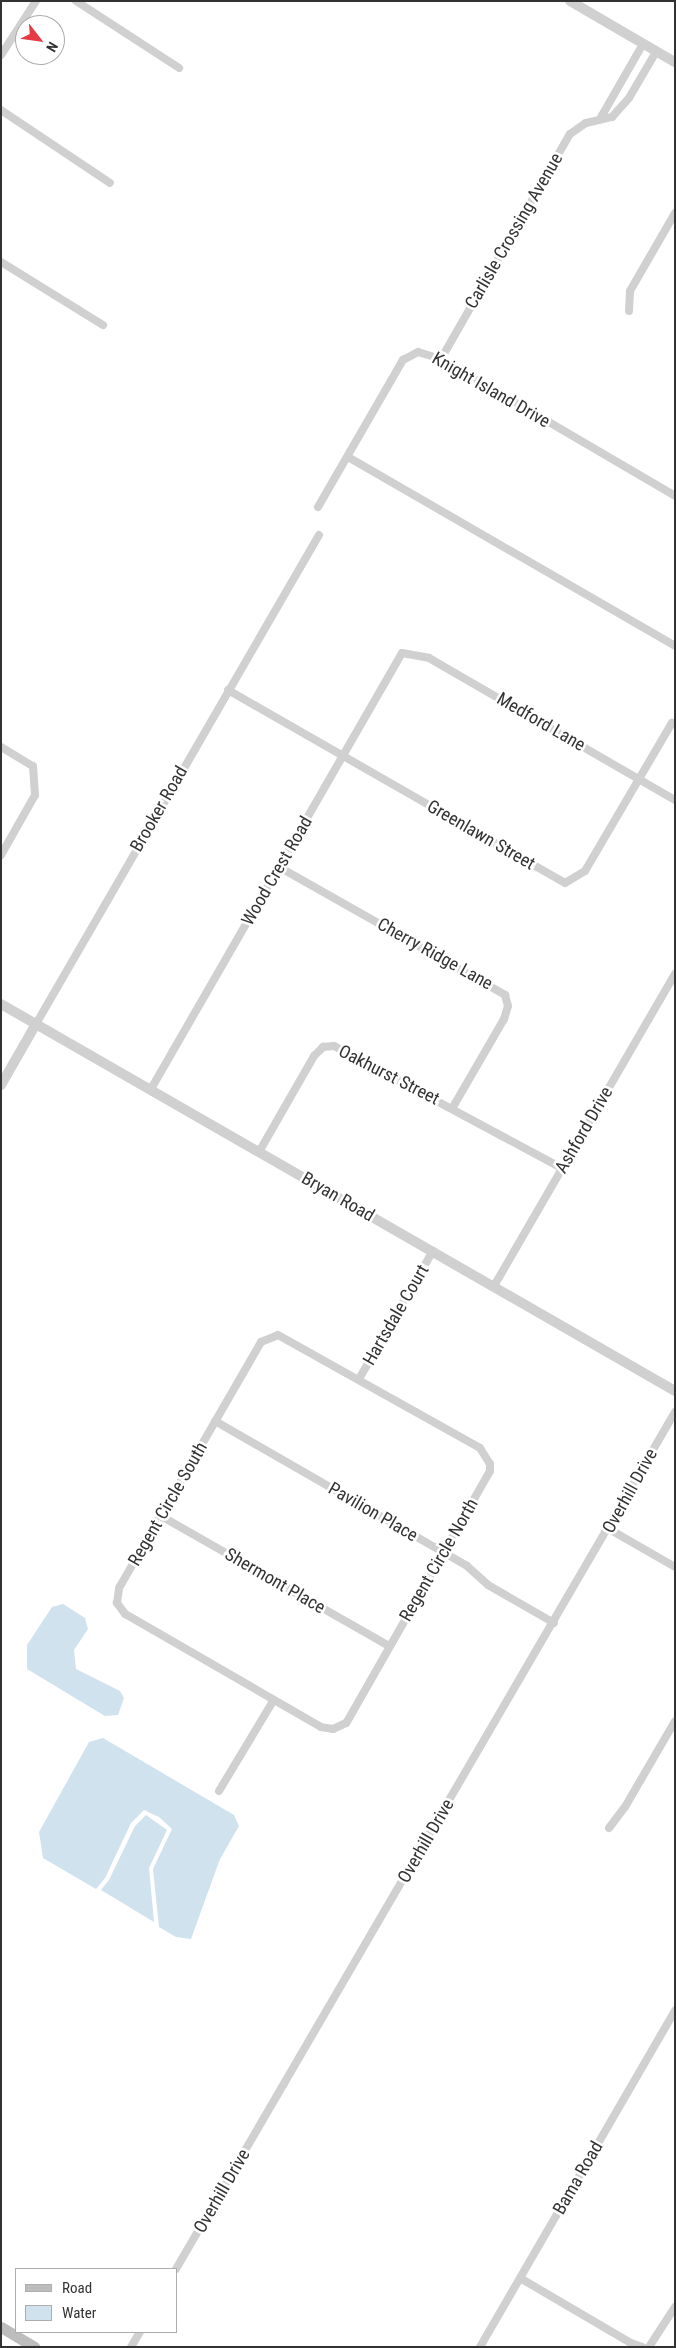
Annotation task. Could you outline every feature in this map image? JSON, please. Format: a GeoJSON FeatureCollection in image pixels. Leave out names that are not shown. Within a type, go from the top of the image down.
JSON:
{"type":"FeatureCollection","features":[{"type":"Feature","properties":{"kind":"main road"},"geometry":{"type":"LineString","coordinates":[[1,2328],[34,2347]]}},
{"type":"Feature","properties":{"kind":"street"},"geometry":{"type":"LineString","coordinates":[[1,55],[36,1]]}},
{"type":"Feature","properties":{"kind":"street"},"geometry":{"type":"LineString","coordinates":[[76,1],[179,68]]}},
{"type":"Feature","properties":{"kind":"street"},"geometry":{"type":"LineString","coordinates":[[570,1],[675,62]]}},
{"type":"Feature","properties":{"kind":"street"},"geometry":{"type":"LineString","coordinates":[[600,119],[642,44]]}},
{"type":"Feature","properties":{"kind":"street","name":"Carlisle Crossing Avenue"},"geometry":{"type":"LineString","coordinates":[[441,359],[570,134],[586,123],[612,117],[629,98],[656,52]]}},
{"type":"Feature","properties":{"kind":"street"},"geometry":{"type":"LineString","coordinates":[[1,110],[110,183]]}},
{"type":"Feature","properties":{"kind":"street"},"geometry":{"type":"LineString","coordinates":[[629,311],[630,291],[675,213]]}},
{"type":"Feature","properties":{"kind":"street"},"geometry":{"type":"LineString","coordinates":[[1,262],[103,325]]}},
{"type":"Feature","properties":{"kind":"street","name":"Knight Island Drive"},"geometry":{"type":"LineString","coordinates":[[318,508],[403,360],[418,352],[441,359],[675,496]]}},
{"type":"Feature","properties":{"kind":"street"},"geometry":{"type":"LineString","coordinates":[[348,457],[675,646]]}},
{"type":"Feature","properties":{"kind":"street","name":"Brooker Road"},"geometry":{"type":"LineString","coordinates":[[1,1085],[319,535]]}},
{"type":"Feature","properties":{"kind":"street","name":"Wood Crest Road"},"geometry":{"type":"LineString","coordinates":[[151,1089],[402,653]]}},
{"type":"Feature","properties":{"kind":"street","name":"Medford Lane"},"geometry":{"type":"LineString","coordinates":[[402,653],[429,658],[675,800]]}},
{"type":"Feature","properties":{"kind":"street","name":"Greenlawn Street"},"geometry":{"type":"LineString","coordinates":[[228,690],[565,884],[585,871],[672,723]]}},
{"type":"Feature","properties":{"kind":"street"},"geometry":{"type":"LineString","coordinates":[[1,747],[33,766],[35,795],[1,855]]}},
{"type":"Feature","properties":{"kind":"street","name":"Cherry Ridge Lane"},"geometry":{"type":"LineString","coordinates":[[280,867],[505,995],[508,1006],[504,1019],[453,1107]]}},
{"type":"Feature","properties":{"kind":"street","name":"Ashford Drive"},"geometry":{"type":"LineString","coordinates":[[494,1286],[675,974]]}},
{"type":"Feature","properties":{"kind":"street","name":"Bryan Road"},"geometry":{"type":"LineString","coordinates":[[1,1004],[675,1391]]}},
{"type":"Feature","properties":{"kind":"street","name":"Oakhurst Street"},"geometry":{"type":"LineString","coordinates":[[259,1152],[314,1056],[328,1046],[341,1048],[453,1107],[562,1168]]}},
{"type":"Feature","properties":{"kind":"street","name":"Hartsdale Court"},"geometry":{"type":"LineString","coordinates":[[359,1379],[433,1251]]}},
{"type":"Feature","properties":{"kind":"street","name":"Regent Circle South"},"geometry":{"type":"LineString","coordinates":[[273,1700],[120,1609],[117,1603],[119,1588],[261,1342],[271,1336],[284,1337],[359,1379]]}},
{"type":"Feature","properties":{"kind":"street","name":"Regent Circle North"},"geometry":{"type":"LineString","coordinates":[[273,1700],[326,1729],[340,1728],[346,1723],[490,1472],[489,1458],[480,1448],[359,1379]]}},
{"type":"Feature","properties":{"kind":"street","name":"Overhill Drive"},"geometry":{"type":"LineString","coordinates":[[177,2268],[609,1529],[675,1412]]}},
{"type":"Feature","properties":{"kind":"street","name":"Pavilion Place"},"geometry":{"type":"LineString","coordinates":[[215,1421],[467,1566],[488,1585],[554,1623]]}},
{"type":"Feature","properties":{"kind":"street","name":"Shermont Place"},"geometry":{"type":"LineString","coordinates":[[161,1516],[390,1646]]}},
{"type":"Feature","properties":{"kind":"street"},"geometry":{"type":"LineString","coordinates":[[609,1529],[675,1567]]}},
{"type":"Feature","properties":{"kind":"street"},"geometry":{"type":"LineString","coordinates":[[219,1791],[273,1700]]}},
{"type":"Feature","properties":{"kind":"street"},"geometry":{"type":"LineString","coordinates":[[609,1828],[626,1807],[675,1722]]}},
{"type":"Feature","properties":{"kind":"street","name":"Bama Road"},"geometry":{"type":"LineString","coordinates":[[480,2347],[675,2010]]}},
{"type":"Feature","properties":{"kind":"street"},"geometry":{"type":"LineString","coordinates":[[520,2278],[631,2343],[642,2347]]}},
{"type":"Feature","properties":{"kind":"street"},"geometry":{"type":"LineString","coordinates":[[649,2347],[675,2307]]}},
{"type":"Feature","properties":{"kind":"street"},"geometry":{"type":"LineString","coordinates":[[131,2347],[139,2333]]}},
{"type":"Feature","properties":{"kind":"water"},"geometry":{"type":"Polygon","coordinates":[[[63,1604],[85,1618],[88,1629],[74,1650],[76,1669],[120,1691],[124,1698],[118,1715],[105,1716],[27,1669],[27,1645],[52,1607],[63,1604]]]}},
{"type":"Feature","properties":{"kind":"water"},"geometry":{"type":"Polygon","coordinates":[[[103,1738],[234,1815],[239,1826],[220,1859],[191,1939],[176,1937],[159,1927],[153,1869],[172,1829],[159,1817],[144,1810],[131,1823],[105,1878],[96,1889],[43,1858],[39,1832],[89,1742],[103,1738]]]}},
{"type":"Feature","properties":{"kind":"water"},"geometry":{"type":"Polygon","coordinates":[[[146,1815],[167,1830],[149,1868],[154,1922],[101,1890],[109,1880],[135,1826],[146,1815]]]}}]}
